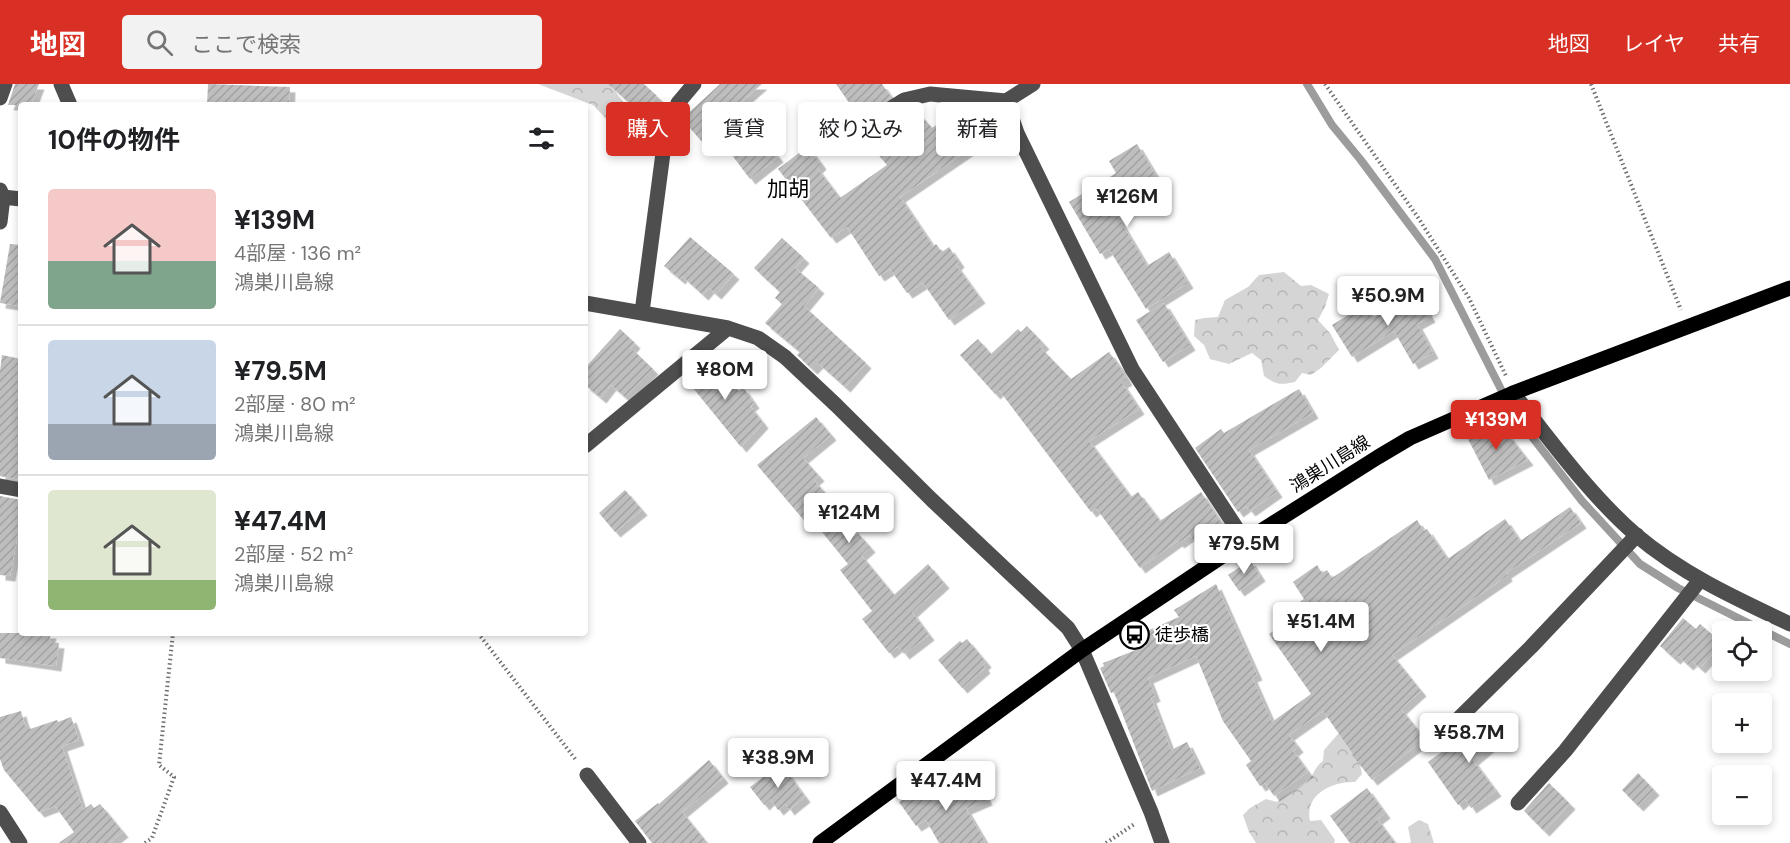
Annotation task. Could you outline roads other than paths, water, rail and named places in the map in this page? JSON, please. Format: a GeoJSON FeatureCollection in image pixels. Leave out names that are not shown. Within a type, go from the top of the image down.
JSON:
{"type":"FeatureCollection","features":[{"type":"Feature","properties":{"kind":"main road","name":"鴻巣川島線"},"geometry":{"type":"LineString","coordinates":[[820,843],[1082,650],[1245,541],[1410,438],[1514,393],[1790,288]]}},
{"type":"Feature","properties":{"kind":"street"},"geometry":{"type":"LineString","coordinates":[[0,98],[5,84]]}},
{"type":"Feature","properties":{"kind":"street"},"geometry":{"type":"LineString","coordinates":[[61,84],[69,102]]}},
{"type":"Feature","properties":{"kind":"street"},"geometry":{"type":"LineString","coordinates":[[642,312],[665,138],[678,103],[694,84]]}},
{"type":"Feature","properties":{"kind":"street"},"geometry":{"type":"LineString","coordinates":[[901,102],[930,94],[1006,101],[1033,84]]}},
{"type":"Feature","properties":{"kind":"street"},"geometry":{"type":"LineString","coordinates":[[1006,101],[1017,133],[1132,369],[1245,541]]}},
{"type":"Feature","properties":{"kind":"street"},"geometry":{"type":"LineString","coordinates":[[0,222],[2,194],[18,198]]}},
{"type":"Feature","properties":{"kind":"street"},"geometry":{"type":"LineString","coordinates":[[588,303],[728,328],[758,338],[785,357],[1068,628],[1082,650],[1162,843]]}},
{"type":"Feature","properties":{"kind":"street"},"geometry":{"type":"LineString","coordinates":[[588,444],[728,328]]}},
{"type":"Feature","properties":{"kind":"street"},"geometry":{"type":"LineString","coordinates":[[1514,393],[1580,478],[1637,535],[1700,580],[1790,624]]}},
{"type":"Feature","properties":{"kind":"street"},"geometry":{"type":"LineString","coordinates":[[0,486],[18,489]]}},
{"type":"Feature","properties":{"kind":"street"},"geometry":{"type":"LineString","coordinates":[[1449,728],[1531,647],[1637,535]]}},
{"type":"Feature","properties":{"kind":"street"},"geometry":{"type":"LineString","coordinates":[[1518,803],[1565,750],[1700,580]]}},
{"type":"Feature","properties":{"kind":"street"},"geometry":{"type":"LineString","coordinates":[[587,775],[639,843]]}},
{"type":"Feature","properties":{"kind":"street"},"geometry":{"type":"LineString","coordinates":[[0,812],[20,843]]}},
{"type":"Feature","properties":{"kind":"waterway"},"geometry":{"type":"LineString","coordinates":[[1307,84],[1332,125],[1435,259],[1512,411],[1582,501],[1640,564],[1678,588],[1790,644]]}},
{"type":"Feature","properties":{"kind":"place","name":"徒歩橋"},"geometry":{"type":"Point","coordinates":[1134,635]}},
{"type":"Feature","properties":{"kind":"district","name":"加胡"},"geometry":{"type":"Point","coordinates":[788,189]}}]}
